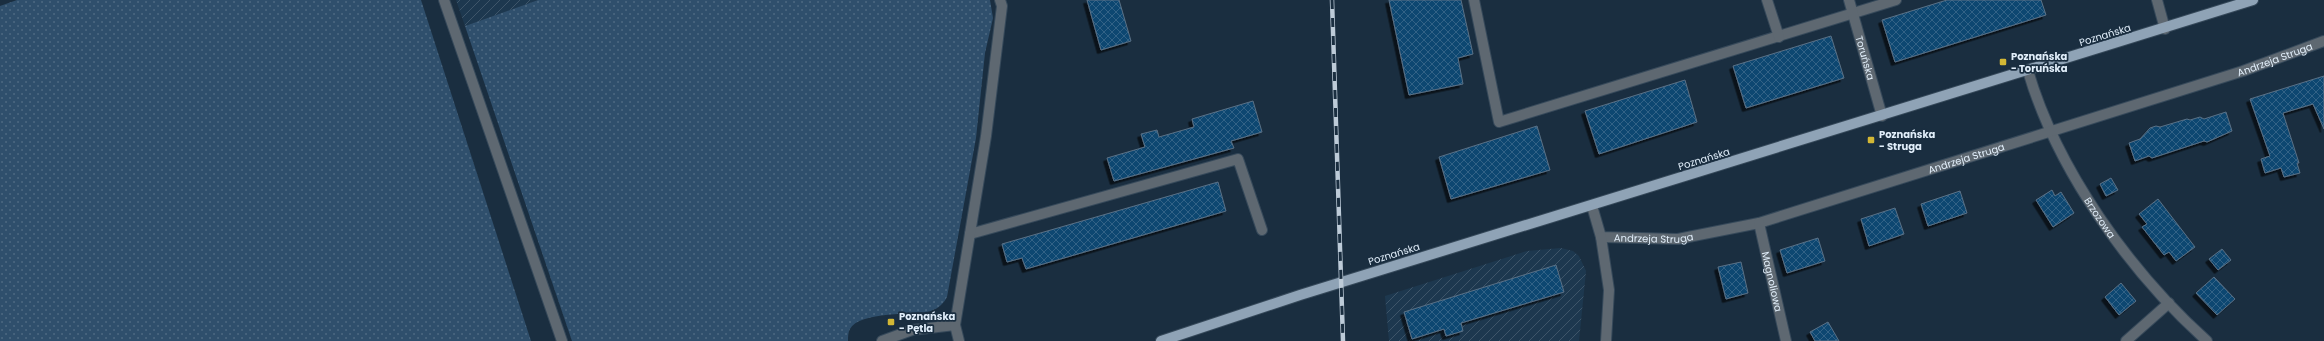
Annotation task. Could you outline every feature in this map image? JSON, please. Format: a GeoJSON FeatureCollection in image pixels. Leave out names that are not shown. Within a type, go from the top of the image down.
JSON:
{"type":"FeatureCollection","features":[{"type":"Feature","properties":{"kind":"main road","name":"Poznańska"},"geometry":{"type":"LineString","coordinates":[[1161,341],[1271,304],[2165,29],[2253,0]]}},
{"type":"Feature","properties":{"kind":"street"},"geometry":{"type":"LineString","coordinates":[[444,0],[562,341]]}},
{"type":"Feature","properties":{"kind":"street"},"geometry":{"type":"LineString","coordinates":[[959,341],[955,325],[986,136],[1002,6],[1000,0]]}},
{"type":"Feature","properties":{"kind":"street"},"geometry":{"type":"LineString","coordinates":[[1474,0],[1499,122],[1896,0]]}},
{"type":"Feature","properties":{"kind":"street"},"geometry":{"type":"LineString","coordinates":[[1767,0],[1779,37]]}},
{"type":"Feature","properties":{"kind":"street","name":"Toruńska"},"geometry":{"type":"LineString","coordinates":[[1849,0],[1882,116]]}},
{"type":"Feature","properties":{"kind":"street"},"geometry":{"type":"LineString","coordinates":[[2157,0],[2165,29]]}},
{"type":"Feature","properties":{"kind":"street","name":"Andrzeja Struga"},"geometry":{"type":"LineString","coordinates":[[1601,237],[1678,239],[1759,223],[2254,67],[2324,40]]}},
{"type":"Feature","properties":{"kind":"street","name":"Brzozowa"},"geometry":{"type":"LineString","coordinates":[[2028,71],[2040,107],[2051,132],[2094,207],[2128,255],[2169,303],[2207,341]]}},
{"type":"Feature","properties":{"kind":"street"},"geometry":{"type":"LineString","coordinates":[[970,234],[1238,159],[1262,230]]}},
{"type":"Feature","properties":{"kind":"street","name":"Andrzeja Struga"},"geometry":{"type":"LineString","coordinates":[[1592,206],[1601,237],[1609,290],[1606,341]]}},
{"type":"Feature","properties":{"kind":"street","name":"Magnoliowa"},"geometry":{"type":"LineString","coordinates":[[1759,223],[1786,341]]}},
{"type":"Feature","properties":{"kind":"street"},"geometry":{"type":"LineString","coordinates":[[2126,341],[2169,303]]}},
{"type":"Feature","properties":{"kind":"street"},"geometry":{"type":"LineString","coordinates":[[882,341],[912,330],[955,325]]}},
{"type":"Feature","properties":{"kind":"shaded area"},"geometry":{"type":"Polygon","coordinates":[[[17,0],[421,0],[531,341],[0,341],[0,6],[17,0]]]}},
{"type":"Feature","properties":{"kind":"shaded area"},"geometry":{"type":"Polygon","coordinates":[[[456,0],[538,0],[465,26],[456,0]]]}},
{"type":"Feature","properties":{"kind":"shaded area"},"geometry":{"type":"Polygon","coordinates":[[[538,0],[990,0],[993,18],[985,53],[976,138],[947,297],[938,307],[931,311],[875,316],[855,323],[848,333],[848,341],[572,341],[465,26],[538,0]]]}},
{"type":"Feature","properties":{"kind":"shaded area"},"geometry":{"type":"Polygon","coordinates":[[[1561,248],[1573,251],[1579,256],[1586,271],[1579,341],[1389,341],[1385,296],[1527,251],[1561,248]]]}},
{"type":"Feature","properties":{"kind":"building"},"geometry":{"type":"Polygon","coordinates":[[[1087,0],[1119,0],[1131,41],[1101,50],[1087,0]]]}},
{"type":"Feature","properties":{"kind":"building"},"geometry":{"type":"Polygon","coordinates":[[[1389,0],[1461,0],[1473,54],[1458,58],[1463,84],[1409,95],[1389,0]]]}},
{"type":"Feature","properties":{"kind":"building"},"geometry":{"type":"Polygon","coordinates":[[[1947,0],[2041,0],[2046,15],[1895,62],[1882,20],[1947,0]]]}},
{"type":"Feature","properties":{"kind":"building"},"geometry":{"type":"Polygon","coordinates":[[[1831,36],[1844,78],[1746,108],[1733,66],[1831,36]]]}},
{"type":"Feature","properties":{"kind":"building"},"geometry":{"type":"Polygon","coordinates":[[[2324,76],[2324,129],[2313,104],[2283,113],[2299,163],[2297,163],[2300,173],[2284,177],[2281,168],[2265,173],[2261,159],[2270,156],[2250,99],[2324,76]]]}},
{"type":"Feature","properties":{"kind":"building"},"geometry":{"type":"Polygon","coordinates":[[[1685,80],[1697,122],[1599,154],[1585,111],[1685,80]]]}},
{"type":"Feature","properties":{"kind":"building"},"geometry":{"type":"Polygon","coordinates":[[[1253,101],[1262,132],[1231,141],[1234,148],[1114,181],[1107,158],[1145,147],[1141,134],[1157,130],[1159,137],[1194,127],[1192,119],[1253,101]]]}},
{"type":"Feature","properties":{"kind":"building"},"geometry":{"type":"Polygon","coordinates":[[[2226,112],[2232,131],[2207,142],[2204,141],[2152,158],[2149,156],[2135,161],[2129,143],[2140,139],[2150,128],[2156,126],[2160,127],[2187,119],[2190,120],[2200,117],[2204,119],[2226,112]]]}},
{"type":"Feature","properties":{"kind":"building"},"geometry":{"type":"Polygon","coordinates":[[[1537,126],[1550,170],[1451,199],[1439,157],[1537,126]]]}},
{"type":"Feature","properties":{"kind":"building"},"geometry":{"type":"Polygon","coordinates":[[[2111,178],[2118,190],[2106,196],[2100,184],[2111,178]]]}},
{"type":"Feature","properties":{"kind":"building"},"geometry":{"type":"Polygon","coordinates":[[[1218,182],[1226,211],[1026,269],[1022,258],[1007,262],[1002,244],[1218,182]]]}},
{"type":"Feature","properties":{"kind":"building"},"geometry":{"type":"Polygon","coordinates":[[[2052,190],[2055,196],[2061,192],[2074,213],[2053,227],[2036,200],[2052,190]]]}},
{"type":"Feature","properties":{"kind":"building"},"geometry":{"type":"Polygon","coordinates":[[[1960,191],[1967,213],[1928,226],[1921,204],[1960,191]]]}},
{"type":"Feature","properties":{"kind":"building"},"geometry":{"type":"Polygon","coordinates":[[[2158,199],[2195,247],[2176,261],[2169,252],[2164,255],[2142,227],[2147,224],[2139,214],[2158,199]]]}},
{"type":"Feature","properties":{"kind":"building"},"geometry":{"type":"Polygon","coordinates":[[[1895,208],[1904,234],[1869,246],[1861,219],[1895,208]]]}},
{"type":"Feature","properties":{"kind":"building"},"geometry":{"type":"Polygon","coordinates":[[[1818,238],[1825,261],[1787,273],[1780,250],[1818,238]]]}},
{"type":"Feature","properties":{"kind":"building"},"geometry":{"type":"Polygon","coordinates":[[[2222,249],[2231,260],[2218,270],[2209,259],[2222,249]]]}},
{"type":"Feature","properties":{"kind":"building"},"geometry":{"type":"Polygon","coordinates":[[[1741,262],[1748,293],[1726,299],[1718,267],[1741,262]]]}},
{"type":"Feature","properties":{"kind":"building"},"geometry":{"type":"Polygon","coordinates":[[[1556,265],[1564,292],[1461,323],[1463,331],[1446,336],[1444,329],[1412,339],[1404,312],[1556,265]]]}},
{"type":"Feature","properties":{"kind":"building"},"geometry":{"type":"Polygon","coordinates":[[[2214,277],[2235,299],[2217,315],[2196,293],[2214,277]]]}},
{"type":"Feature","properties":{"kind":"building"},"geometry":{"type":"Polygon","coordinates":[[[2121,283],[2136,301],[2119,315],[2105,297],[2121,283]]]}},
{"type":"Feature","properties":{"kind":"building"},"geometry":{"type":"Polygon","coordinates":[[[1828,322],[1839,341],[1815,341],[1810,332],[1828,322]]]}},
{"type":"Feature","properties":{"kind":"railway"},"geometry":{"type":"LineString","coordinates":[[1332,0],[1343,341]]}},
{"type":"Feature","properties":{"kind":"place","name":"Poznańska - Toruńska"},"geometry":{"type":"Point","coordinates":[2003,62]}},
{"type":"Feature","properties":{"kind":"place","name":"Poznańska - Struga"},"geometry":{"type":"Point","coordinates":[1871,140]}},
{"type":"Feature","properties":{"kind":"place","name":"Poznańska - Pętla"},"geometry":{"type":"Point","coordinates":[891,322]}}]}
